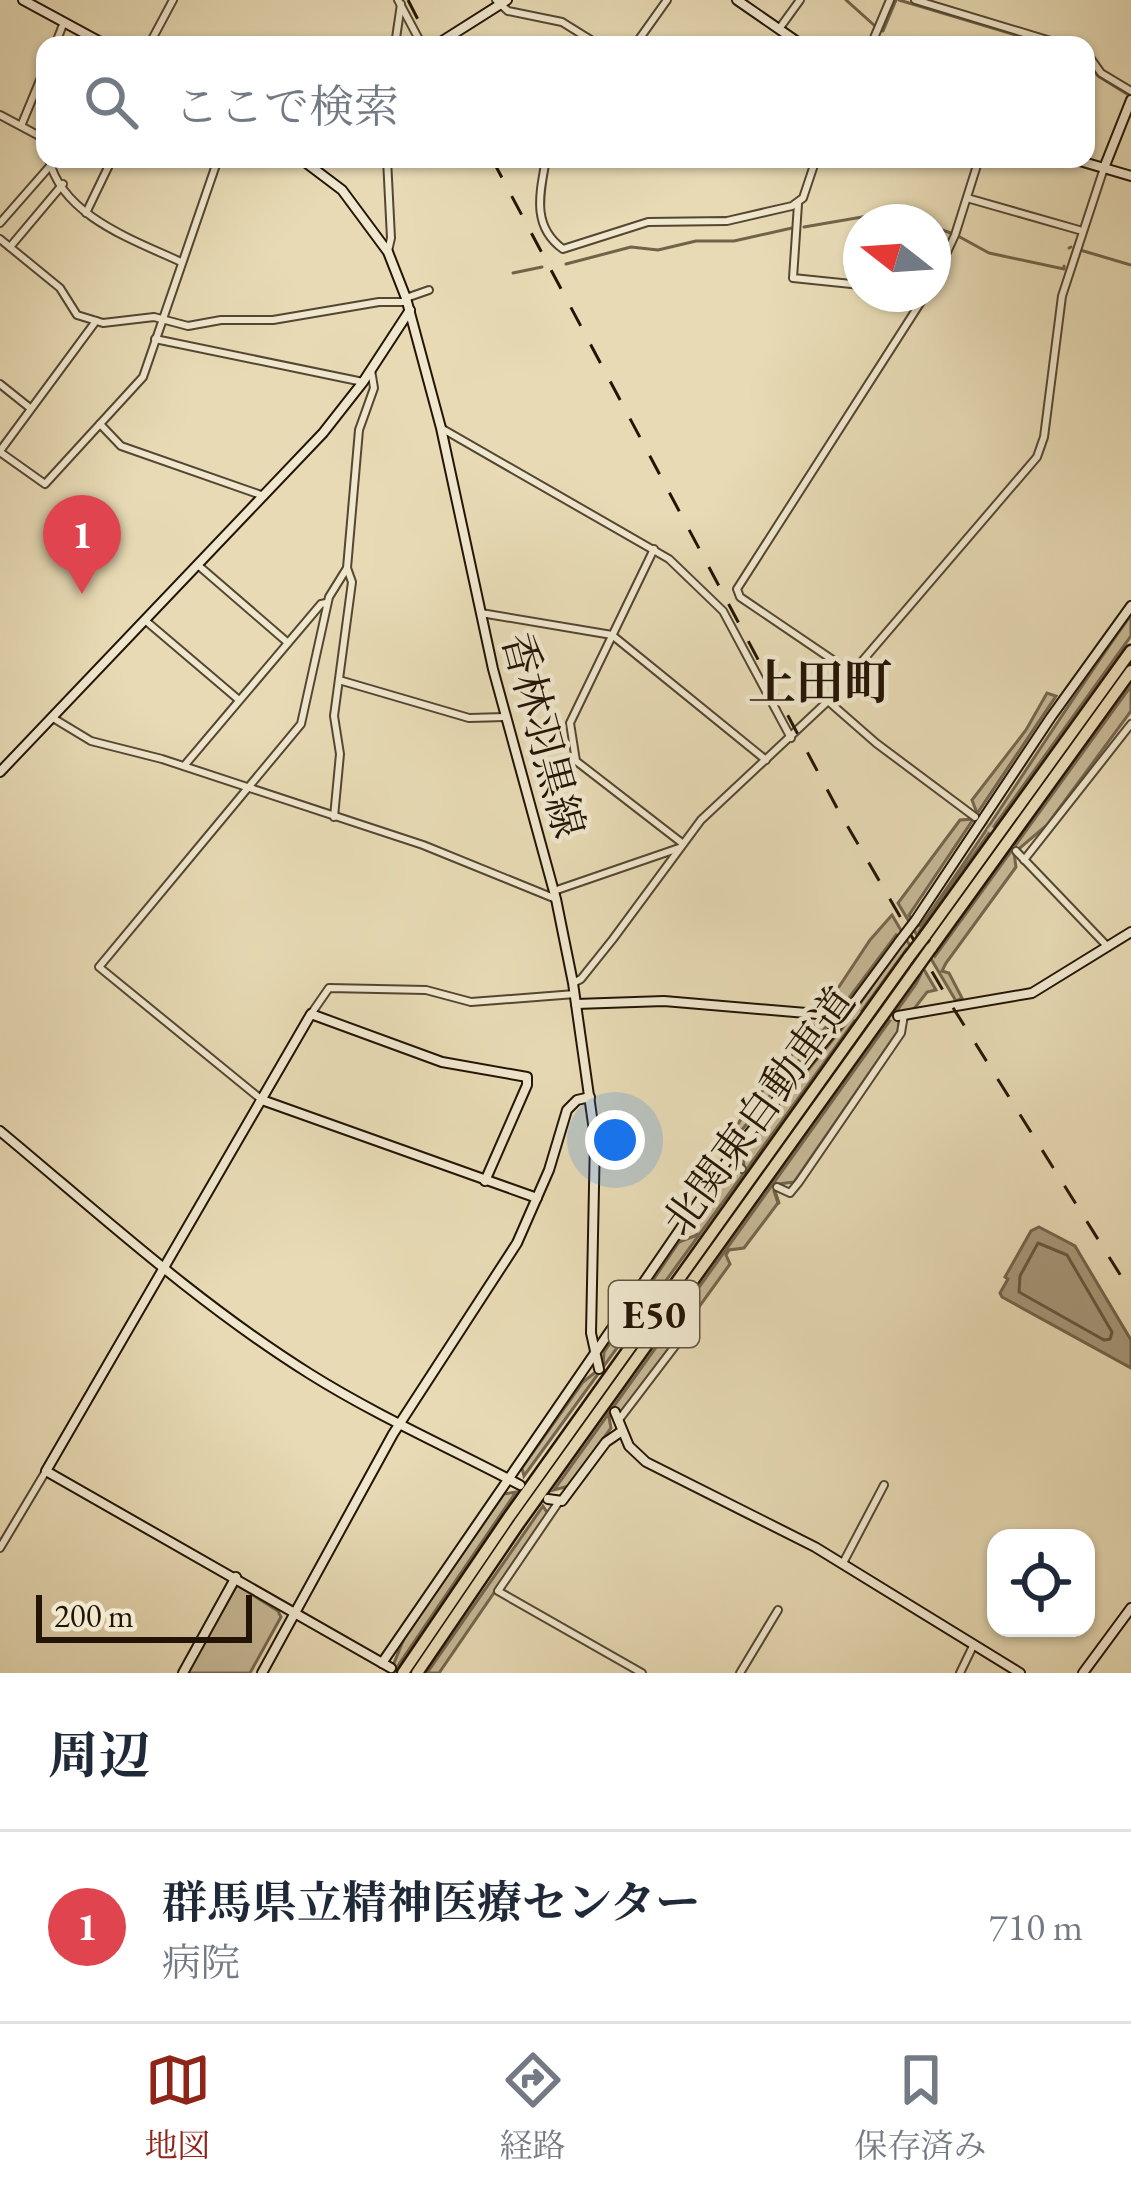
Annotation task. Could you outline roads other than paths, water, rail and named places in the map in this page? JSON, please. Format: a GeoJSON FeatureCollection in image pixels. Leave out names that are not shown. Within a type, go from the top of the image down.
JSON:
{"type":"FeatureCollection","features":[{"type":"Feature","properties":{"kind":"highway","name":"北関東自動車道"},"geometry":{"type":"LineString","coordinates":[[417,1673],[1131,650]]}},
{"type":"Feature","properties":{"kind":"highway","name":"北関東自動車道"},"geometry":{"type":"LineString","coordinates":[[928,942],[1131,671]]}},
{"type":"Feature","properties":{"kind":"highway","name":"北関東自動車道"},"geometry":{"type":"LineString","coordinates":[[392,1668],[509,1517],[913,963]]}},
{"type":"Feature","properties":{"kind":"street"},"geometry":{"type":"LineString","coordinates":[[23,0],[90,36]]}},
{"type":"Feature","properties":{"kind":"street"},"geometry":{"type":"LineString","coordinates":[[154,36],[173,0]]}},
{"type":"Feature","properties":{"kind":"street"},"geometry":{"type":"LineString","coordinates":[[641,36],[667,0]]}},
{"type":"Feature","properties":{"kind":"street"},"geometry":{"type":"LineString","coordinates":[[737,0],[788,36]]}},
{"type":"Feature","properties":{"kind":"street"},"geometry":{"type":"LineString","coordinates":[[778,29],[800,0]]}},
{"type":"Feature","properties":{"kind":"street"},"geometry":{"type":"LineString","coordinates":[[875,36],[890,0]]}},
{"type":"Feature","properties":{"kind":"street"},"geometry":{"type":"LineString","coordinates":[[915,0],[1034,36]]}},
{"type":"Feature","properties":{"kind":"street"},"geometry":{"type":"LineString","coordinates":[[396,36],[400,2]]}},
{"type":"Feature","properties":{"kind":"street"},"geometry":{"type":"LineString","coordinates":[[400,2],[417,36]]}},
{"type":"Feature","properties":{"kind":"street"},"geometry":{"type":"LineString","coordinates":[[450,36],[501,2],[524,16],[562,22],[584,36]]}},
{"type":"Feature","properties":{"kind":"street"},"geometry":{"type":"LineString","coordinates":[[59,36],[64,22]]}},
{"type":"Feature","properties":{"kind":"street"},"geometry":{"type":"LineString","coordinates":[[1095,65],[1131,91]]}},
{"type":"Feature","properties":{"kind":"street"},"geometry":{"type":"LineString","coordinates":[[21,126],[36,90]]}},
{"type":"Feature","properties":{"kind":"street"},"geometry":{"type":"LineString","coordinates":[[575,994],[680,846],[711,810],[828,701],[1039,453],[1062,296],[1081,230],[1131,100]]}},
{"type":"Feature","properties":{"kind":"street"},"geometry":{"type":"LineString","coordinates":[[0,115],[36,134]]}},
{"type":"Feature","properties":{"kind":"street"},"geometry":{"type":"LineString","coordinates":[[1095,165],[1131,176]]}},
{"type":"Feature","properties":{"kind":"street"},"geometry":{"type":"LineString","coordinates":[[0,223],[45,168]]}},
{"type":"Feature","properties":{"kind":"street"},"geometry":{"type":"LineString","coordinates":[[53,168],[96,223],[181,262]]}},
{"type":"Feature","properties":{"kind":"street"},"geometry":{"type":"LineString","coordinates":[[86,213],[108,168]]}},
{"type":"Feature","properties":{"kind":"street"},"geometry":{"type":"LineString","coordinates":[[96,321],[0,452],[45,484],[143,377],[215,168]]}},
{"type":"Feature","properties":{"kind":"street","name":"香林羽黒線"},"geometry":{"type":"LineString","coordinates":[[313,168],[342,190],[388,252],[408,303],[441,428],[505,717],[555,895],[590,1096],[596,1187],[591,1333],[599,1369]]}},
{"type":"Feature","properties":{"kind":"street"},"geometry":{"type":"LineString","coordinates":[[388,168],[392,238],[388,252]]}},
{"type":"Feature","properties":{"kind":"street"},"geometry":{"type":"LineString","coordinates":[[545,168],[538,212],[560,249],[648,223],[723,221],[798,204]]}},
{"type":"Feature","properties":{"kind":"street"},"geometry":{"type":"LineString","coordinates":[[812,168],[798,204],[793,278],[843,283]]}},
{"type":"Feature","properties":{"kind":"street"},"geometry":{"type":"LineString","coordinates":[[951,239],[976,168]]}},
{"type":"Feature","properties":{"kind":"street"},"geometry":{"type":"LineString","coordinates":[[10,247],[62,184]]}},
{"type":"Feature","properties":{"kind":"street"},"geometry":{"type":"LineString","coordinates":[[968,198],[1081,230]]}},
{"type":"Feature","properties":{"kind":"street"},"geometry":{"type":"LineString","coordinates":[[0,239],[60,288],[77,315],[96,321],[162,318],[188,326],[292,318],[370,303],[408,303]]}},
{"type":"Feature","properties":{"kind":"street"},"geometry":{"type":"LineString","coordinates":[[0,772],[266,497],[363,382],[408,303],[429,290]]}},
{"type":"Feature","properties":{"kind":"street"},"geometry":{"type":"LineString","coordinates":[[853,673],[740,597],[737,590],[915,312]]}},
{"type":"Feature","properties":{"kind":"street"},"geometry":{"type":"LineString","coordinates":[[155,339],[363,382]]}},
{"type":"Feature","properties":{"kind":"street"},"geometry":{"type":"LineString","coordinates":[[334,818],[340,754],[334,716],[352,582],[347,568],[358,430],[374,388],[371,370]]}},
{"type":"Feature","properties":{"kind":"street"},"geometry":{"type":"LineString","coordinates":[[0,384],[30,408]]}},
{"type":"Feature","properties":{"kind":"street"},"geometry":{"type":"LineString","coordinates":[[100,424],[121,446],[266,497]]}},
{"type":"Feature","properties":{"kind":"street"},"geometry":{"type":"LineString","coordinates":[[441,428],[654,549],[723,611],[790,738]]}},
{"type":"Feature","properties":{"kind":"street"},"geometry":{"type":"LineString","coordinates":[[654,549],[570,723],[577,761],[680,846]]}},
{"type":"Feature","properties":{"kind":"street"},"geometry":{"type":"LineString","coordinates":[[199,566],[288,643]]}},
{"type":"Feature","properties":{"kind":"street"},"geometry":{"type":"LineString","coordinates":[[347,568],[327,603],[303,719],[99,967],[262,1100],[536,1198]]}},
{"type":"Feature","properties":{"kind":"street"},"geometry":{"type":"LineString","coordinates":[[184,766],[321,604],[327,603]]}},
{"type":"Feature","properties":{"kind":"street"},"geometry":{"type":"LineString","coordinates":[[376,1673],[392,1668],[507,1478],[729,1158],[915,921],[1131,606]]}},
{"type":"Feature","properties":{"kind":"street"},"geometry":{"type":"LineString","coordinates":[[481,613],[612,635],[766,760]]}},
{"type":"Feature","properties":{"kind":"street"},"geometry":{"type":"LineString","coordinates":[[146,621],[239,700]]}},
{"type":"Feature","properties":{"kind":"street"},"geometry":{"type":"LineString","coordinates":[[340,680],[469,718],[505,717]]}},
{"type":"Feature","properties":{"kind":"street"},"geometry":{"type":"LineString","coordinates":[[828,701],[975,817]]}},
{"type":"Feature","properties":{"kind":"street"},"geometry":{"type":"LineString","coordinates":[[52,717],[91,740],[423,845],[555,895],[680,846]]}},
{"type":"Feature","properties":{"kind":"street"},"geometry":{"type":"LineString","coordinates":[[1024,860],[1131,724]]}},
{"type":"Feature","properties":{"kind":"street"},"geometry":{"type":"LineString","coordinates":[[1016,850],[1108,946]]}},
{"type":"Feature","properties":{"kind":"street"},"geometry":{"type":"LineString","coordinates":[[777,1187],[790,1193],[799,1182],[901,1033],[901,1016],[1032,993],[1131,932]]}},
{"type":"Feature","properties":{"kind":"street"},"geometry":{"type":"LineString","coordinates":[[0,1548],[324,991],[426,990],[471,1002],[575,994],[830,1015]]}},
{"type":"Feature","properties":{"kind":"street"},"geometry":{"type":"LineString","coordinates":[[311,1014],[442,1062],[527,1077],[484,1181]]}},
{"type":"Feature","properties":{"kind":"street"},"geometry":{"type":"LineString","coordinates":[[262,1673],[399,1424],[499,1275],[536,1198],[567,1110],[590,1096]]}},
{"type":"Feature","properties":{"kind":"street"},"geometry":{"type":"LineString","coordinates":[[0,1131],[161,1267],[308,1372],[520,1485]]}},
{"type":"Feature","properties":{"kind":"street"},"geometry":{"type":"LineString","coordinates":[[729,1158],[742,1168]]}},
{"type":"Feature","properties":{"kind":"street"},"geometry":{"type":"LineString","coordinates":[[642,1673],[498,1592],[553,1501],[609,1439],[685,1334]]}},
{"type":"Feature","properties":{"kind":"street"},"geometry":{"type":"LineString","coordinates":[[618,1421],[632,1450],[650,1465],[844,1563],[1020,1673]]}},
{"type":"Feature","properties":{"kind":"street"},"geometry":{"type":"LineString","coordinates":[[46,1471],[392,1668]]}},
{"type":"Feature","properties":{"kind":"street"},"geometry":{"type":"LineString","coordinates":[[844,1563],[884,1485]]}},
{"type":"Feature","properties":{"kind":"street"},"geometry":{"type":"LineString","coordinates":[[183,1673],[236,1577]]}},
{"type":"Feature","properties":{"kind":"street"},"geometry":{"type":"LineString","coordinates":[[1083,1673],[1131,1608]]}},
{"type":"Feature","properties":{"kind":"street"},"geometry":{"type":"LineString","coordinates":[[740,1673],[778,1610]]}},
{"type":"Feature","properties":{"kind":"street"},"geometry":{"type":"LineString","coordinates":[[960,1673],[975,1644]]}},
{"type":"Feature","properties":{"kind":"water"},"geometry":{"type":"Polygon","coordinates":[[[1039,1227],[1075,1246],[1131,1340],[1131,1368],[1002,1297],[1005,1277],[1031,1231],[1039,1227]]]}},
{"type":"Feature","properties":{"kind":"waterway"},"geometry":{"type":"LineString","coordinates":[[846,0],[875,26]]}},
{"type":"Feature","properties":{"kind":"waterway"},"geometry":{"type":"LineString","coordinates":[[883,31],[896,0]]}},
{"type":"Feature","properties":{"kind":"waterway"},"geometry":{"type":"LineString","coordinates":[[899,0],[1019,36]]}},
{"type":"Feature","properties":{"kind":"waterway"},"geometry":{"type":"LineString","coordinates":[[1095,72],[1127,94]]}},
{"type":"Feature","properties":{"kind":"waterway"},"geometry":{"type":"LineString","coordinates":[[804,227],[843,220]]}},
{"type":"Feature","properties":{"kind":"waterway"},"geometry":{"type":"LineString","coordinates":[[566,264],[631,247],[658,250],[792,228]]}},
{"type":"Feature","properties":{"kind":"waterway"},"geometry":{"type":"LineString","coordinates":[[958,236],[989,253],[1064,266]]}},
{"type":"Feature","properties":{"kind":"waterway"},"geometry":{"type":"LineString","coordinates":[[1080,250],[1131,265]]}},
{"type":"Feature","properties":{"kind":"waterway"},"geometry":{"type":"LineString","coordinates":[[513,273],[542,267]]}},
{"type":"Feature","properties":{"kind":"waterway"},"geometry":{"type":"LineString","coordinates":[[775,1191],[779,1203]]}},
{"type":"Feature","properties":{"kind":"tunnel"},"geometry":{"type":"LineString","coordinates":[[982,822],[1016,851]]}},
{"type":"Feature","properties":{"kind":"tunnel"},"geometry":{"type":"LineString","coordinates":[[830,1015],[898,1016]]}},
{"type":"Feature","properties":{"kind":"railway"},"geometry":{"type":"LineString","coordinates":[[408,0],[426,36]]}},
{"type":"Feature","properties":{"kind":"railway"},"geometry":{"type":"LineString","coordinates":[[497,168],[837,808],[952,1006],[1131,1292]]}},
{"type":"Feature","properties":{"kind":"place","name":"群馬県立精神医療センター"},"geometry":{"type":"Point","coordinates":[82,594]}},
{"type":"Feature","properties":{"kind":"district","name":"上田町"},"geometry":{"type":"Point","coordinates":[820,682]}}]}
